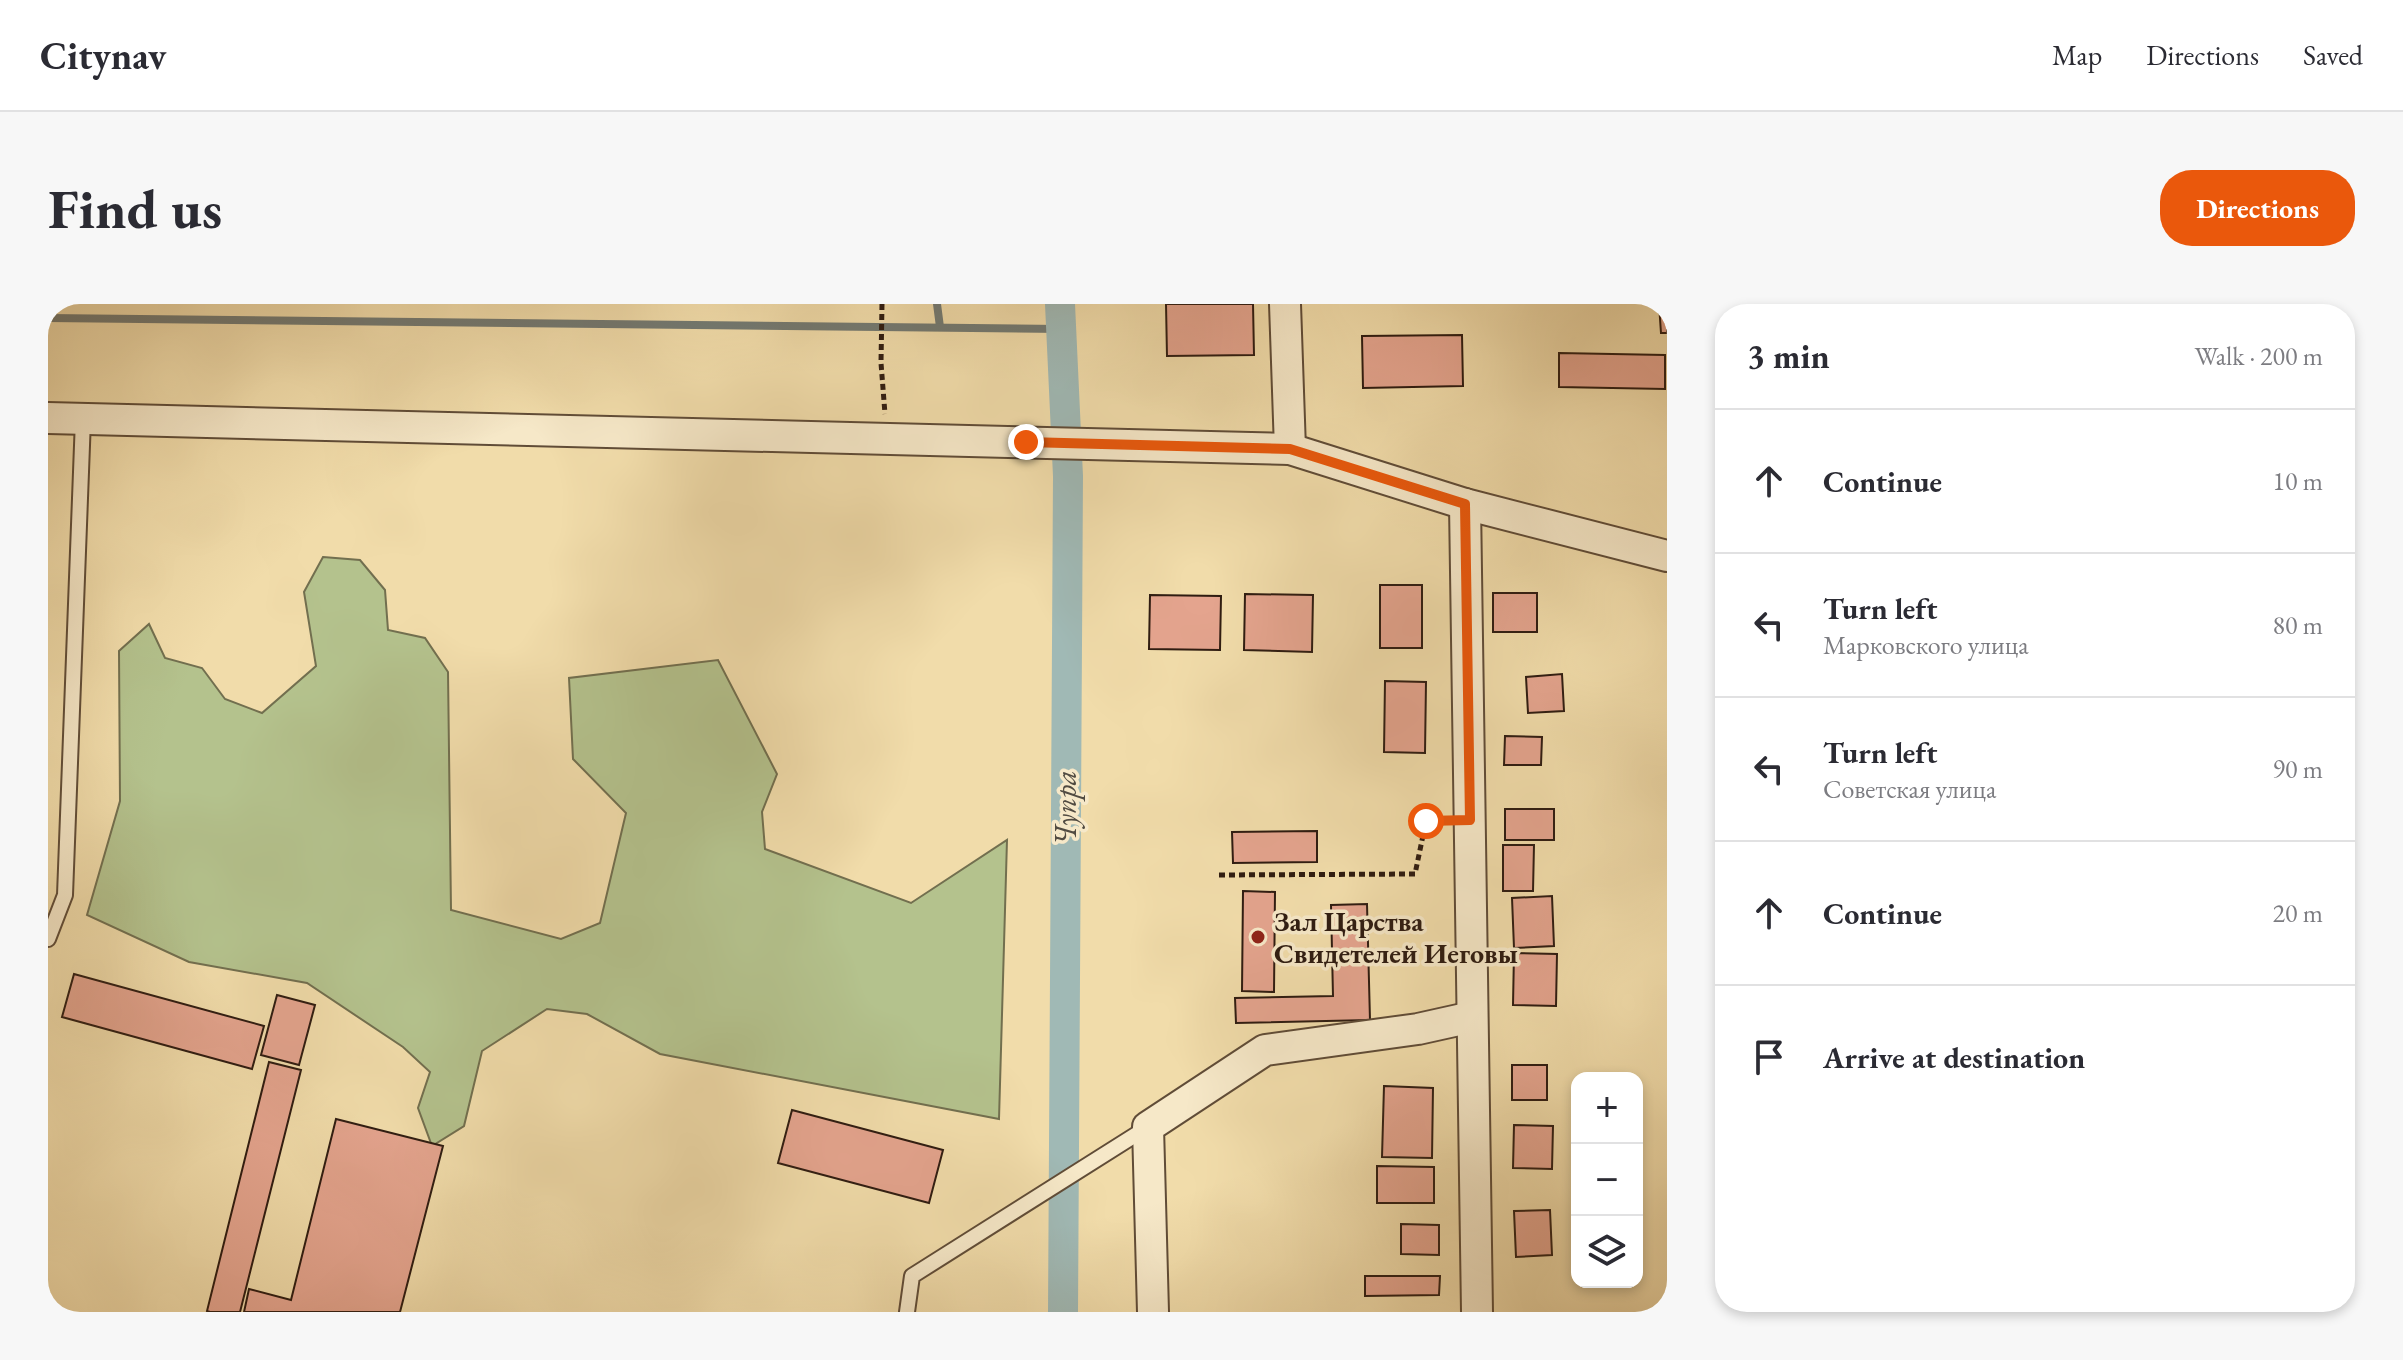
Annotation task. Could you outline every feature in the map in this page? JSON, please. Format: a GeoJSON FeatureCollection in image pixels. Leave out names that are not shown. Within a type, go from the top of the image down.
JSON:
{"type":"FeatureCollection","features":[{"type":"Feature","properties":{"kind":"street"},"geometry":{"type":"LineString","coordinates":[[1285,304],[1290,449]]}},
{"type":"Feature","properties":{"kind":"street"},"geometry":{"type":"LineString","coordinates":[[48,418],[1290,449],[1465,504],[1667,556]]}},
{"type":"Feature","properties":{"kind":"street"},"geometry":{"type":"LineString","coordinates":[[1465,504],[1477,1312]]}},
{"type":"Feature","properties":{"kind":"street"},"geometry":{"type":"LineString","coordinates":[[1153,1312],[1148,1127],[1265,1050],[1418,1029],[1472,1017]]}},
{"type":"Feature","properties":{"kind":"lane"},"geometry":{"type":"LineString","coordinates":[[48,939],[65,895],[83,419]]}},
{"type":"Feature","properties":{"kind":"lane"},"geometry":{"type":"LineString","coordinates":[[907,1312],[912,1276],[1148,1127]]}},
{"type":"Feature","properties":{"kind":"path"},"geometry":{"type":"LineString","coordinates":[[882,304],[881,363],[887,439]]}},
{"type":"Feature","properties":{"kind":"path"},"geometry":{"type":"LineString","coordinates":[[1219,875],[1415,874],[1426,821],[1470,820]]}},
{"type":"Feature","properties":{"kind":"green space"},"geometry":{"type":"Polygon","coordinates":[[[323,557],[360,560],[385,590],[388,630],[425,638],[448,672],[451,910],[561,939],[600,923],[626,813],[573,759],[569,678],[718,660],[777,774],[762,812],[765,849],[911,903],[1007,840],[999,1119],[660,1054],[587,1014],[547,1009],[482,1051],[464,1126],[432,1146],[418,1108],[430,1072],[403,1047],[307,983],[189,962],[87,915],[120,801],[119,651],[149,624],[165,658],[202,668],[225,699],[262,713],[316,666],[304,592],[323,557]]]}},
{"type":"Feature","properties":{"kind":"building"},"geometry":{"type":"Polygon","coordinates":[[[1166,304],[1253,304],[1254,355],[1167,356],[1166,304]]]}},
{"type":"Feature","properties":{"kind":"building"},"geometry":{"type":"Polygon","coordinates":[[[1659,304],[1667,304],[1667,333],[1661,333],[1659,304]]]}},
{"type":"Feature","properties":{"kind":"building"},"geometry":{"type":"Polygon","coordinates":[[[1462,335],[1463,386],[1363,388],[1362,336],[1462,335]]]}},
{"type":"Feature","properties":{"kind":"building"},"geometry":{"type":"Polygon","coordinates":[[[1559,353],[1665,355],[1665,389],[1559,387],[1559,353]]]}},
{"type":"Feature","properties":{"kind":"building"},"geometry":{"type":"Polygon","coordinates":[[[1380,585],[1422,585],[1422,648],[1380,648],[1380,585]]]}},
{"type":"Feature","properties":{"kind":"building"},"geometry":{"type":"Polygon","coordinates":[[[1493,593],[1537,593],[1537,632],[1493,632],[1493,593]]]}},
{"type":"Feature","properties":{"kind":"building"},"geometry":{"type":"Polygon","coordinates":[[[1245,594],[1313,595],[1312,652],[1244,650],[1245,594]]]}},
{"type":"Feature","properties":{"kind":"building"},"geometry":{"type":"Polygon","coordinates":[[[1150,595],[1221,596],[1220,650],[1149,649],[1150,595]]]}},
{"type":"Feature","properties":{"kind":"building"},"geometry":{"type":"Polygon","coordinates":[[[1562,674],[1564,711],[1528,713],[1526,677],[1562,674]]]}},
{"type":"Feature","properties":{"kind":"building"},"geometry":{"type":"Polygon","coordinates":[[[1385,681],[1426,682],[1425,753],[1384,752],[1385,681]]]}},
{"type":"Feature","properties":{"kind":"building"},"geometry":{"type":"Polygon","coordinates":[[[1505,736],[1542,737],[1541,765],[1504,765],[1505,736]]]}},
{"type":"Feature","properties":{"kind":"building"},"geometry":{"type":"Polygon","coordinates":[[[1505,809],[1554,809],[1554,840],[1505,840],[1505,809]]]}},
{"type":"Feature","properties":{"kind":"building"},"geometry":{"type":"Polygon","coordinates":[[[1317,831],[1317,862],[1233,863],[1232,832],[1317,831]]]}},
{"type":"Feature","properties":{"kind":"building"},"geometry":{"type":"Polygon","coordinates":[[[1503,845],[1534,845],[1533,891],[1503,891],[1503,845]]]}},
{"type":"Feature","properties":{"kind":"building","name":"Зал Царства Свидетелей Иеговы"},"geometry":{"type":"Polygon","coordinates":[[[1243,891],[1275,892],[1274,992],[1242,991],[1243,891]]]}},
{"type":"Feature","properties":{"kind":"building"},"geometry":{"type":"Polygon","coordinates":[[[1552,896],[1554,946],[1514,948],[1512,898],[1552,896]]]}},
{"type":"Feature","properties":{"kind":"building"},"geometry":{"type":"Polygon","coordinates":[[[1367,904],[1370,1020],[1236,1023],[1235,998],[1333,996],[1331,905],[1367,904]]]}},
{"type":"Feature","properties":{"kind":"building"},"geometry":{"type":"Polygon","coordinates":[[[1514,953],[1557,954],[1556,1006],[1513,1005],[1514,953]]]}},
{"type":"Feature","properties":{"kind":"building"},"geometry":{"type":"Polygon","coordinates":[[[74,974],[264,1026],[252,1069],[62,1017],[74,974]]]}},
{"type":"Feature","properties":{"kind":"building"},"geometry":{"type":"Polygon","coordinates":[[[277,995],[315,1005],[299,1065],[261,1055],[277,995]]]}},
{"type":"Feature","properties":{"kind":"building"},"geometry":{"type":"Polygon","coordinates":[[[269,1062],[301,1070],[240,1312],[210,1312],[207,1311],[269,1062]]]}},
{"type":"Feature","properties":{"kind":"building"},"geometry":{"type":"Polygon","coordinates":[[[1512,1065],[1547,1065],[1547,1100],[1512,1100],[1512,1065]]]}},
{"type":"Feature","properties":{"kind":"building"},"geometry":{"type":"Polygon","coordinates":[[[1384,1086],[1433,1088],[1432,1158],[1382,1157],[1384,1086]]]}},
{"type":"Feature","properties":{"kind":"building"},"geometry":{"type":"Polygon","coordinates":[[[792,1110],[943,1150],[929,1203],[778,1163],[792,1110]]]}},
{"type":"Feature","properties":{"kind":"building"},"geometry":{"type":"Polygon","coordinates":[[[336,1119],[443,1146],[400,1312],[244,1312],[249,1289],[291,1300],[336,1119]]]}},
{"type":"Feature","properties":{"kind":"building"},"geometry":{"type":"Polygon","coordinates":[[[1514,1125],[1553,1126],[1552,1169],[1513,1168],[1514,1125]]]}},
{"type":"Feature","properties":{"kind":"building"},"geometry":{"type":"Polygon","coordinates":[[[1377,1166],[1434,1167],[1434,1203],[1377,1203],[1377,1166]]]}},
{"type":"Feature","properties":{"kind":"building"},"geometry":{"type":"Polygon","coordinates":[[[1550,1210],[1552,1255],[1516,1257],[1514,1211],[1550,1210]]]}},
{"type":"Feature","properties":{"kind":"building"},"geometry":{"type":"Polygon","coordinates":[[[1401,1224],[1439,1225],[1439,1255],[1401,1254],[1401,1224]]]}},
{"type":"Feature","properties":{"kind":"building"},"geometry":{"type":"Polygon","coordinates":[[[1365,1276],[1440,1276],[1439,1295],[1365,1296],[1365,1276]]]}},
{"type":"Feature","properties":{"kind":"waterway"},"geometry":{"type":"LineString","coordinates":[[937,304],[940,327]]}},
{"type":"Feature","properties":{"kind":"waterway","name":"Чупра"},"geometry":{"type":"LineString","coordinates":[[1060,304],[1068,476],[1063,1312]]}},
{"type":"Feature","properties":{"kind":"waterway"},"geometry":{"type":"LineString","coordinates":[[48,318],[1062,329]]}},
{"type":"Feature","properties":{"kind":"place","name":"Зал Царства Свидетелей Иеговы"},"geometry":{"type":"Point","coordinates":[1258,937]}},
{"type":"Feature","properties":{"kind":"route"},"geometry":{"type":"LineString","coordinates":[[1026,442],[1290,449],[1465,504],[1470,820],[1426,821]]}}]}
